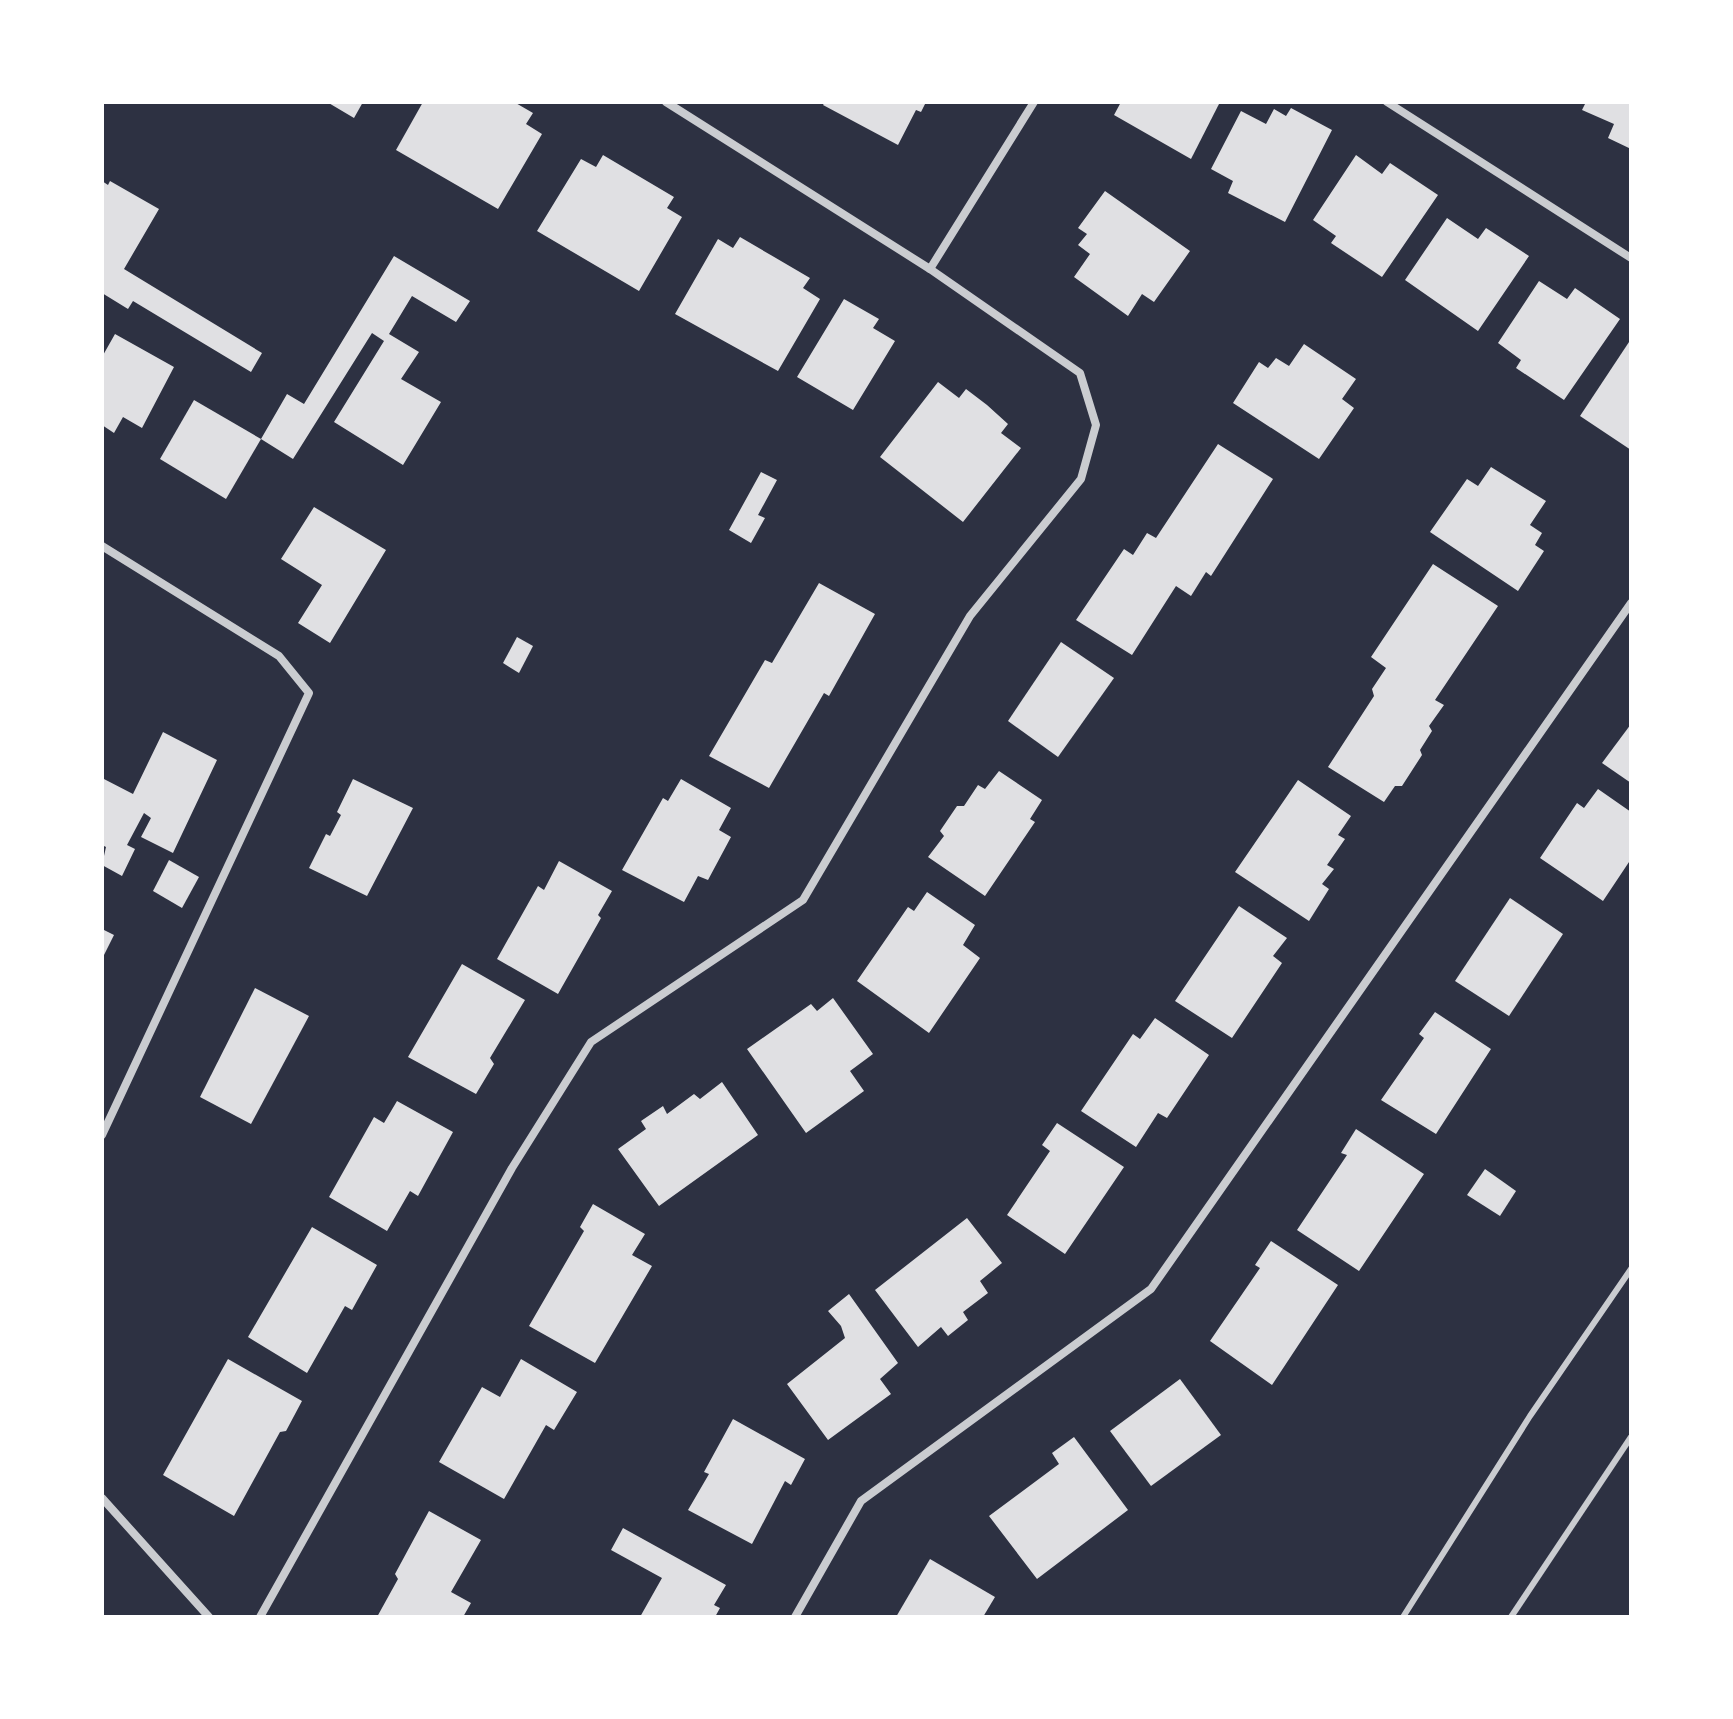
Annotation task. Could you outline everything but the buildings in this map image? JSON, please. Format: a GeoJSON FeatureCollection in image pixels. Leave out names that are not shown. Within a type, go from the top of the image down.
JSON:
{"type":"FeatureCollection","features":[{"type":"Feature","properties":{"kind":"street"},"geometry":{"type":"LineString","coordinates":[[260,1617],[512,1168],[591,1042],[803,900],[970,616],[1081,479],[1096,425],[1080,373],[930,269],[666,102]]}},
{"type":"Feature","properties":{"kind":"street"},"geometry":{"type":"LineString","coordinates":[[930,269],[1034,102]]}},
{"type":"Feature","properties":{"kind":"street"},"geometry":{"type":"LineString","coordinates":[[1387,102],[1631,258]]}},
{"type":"Feature","properties":{"kind":"street"},"geometry":{"type":"LineString","coordinates":[[102,546],[279,656],[309,693],[102,1135]]}},
{"type":"Feature","properties":{"kind":"street"},"geometry":{"type":"LineString","coordinates":[[795,1617],[861,1501],[1151,1289],[1631,603]]}},
{"type":"Feature","properties":{"kind":"street"},"geometry":{"type":"LineString","coordinates":[[102,1498],[209,1617]]}},
{"type":"Feature","properties":{"kind":"lane"},"geometry":{"type":"LineString","coordinates":[[1403,1617],[1530,1416],[1631,1269]]}},
{"type":"Feature","properties":{"kind":"lane"},"geometry":{"type":"LineString","coordinates":[[1511,1617],[1631,1437]]}}]}
